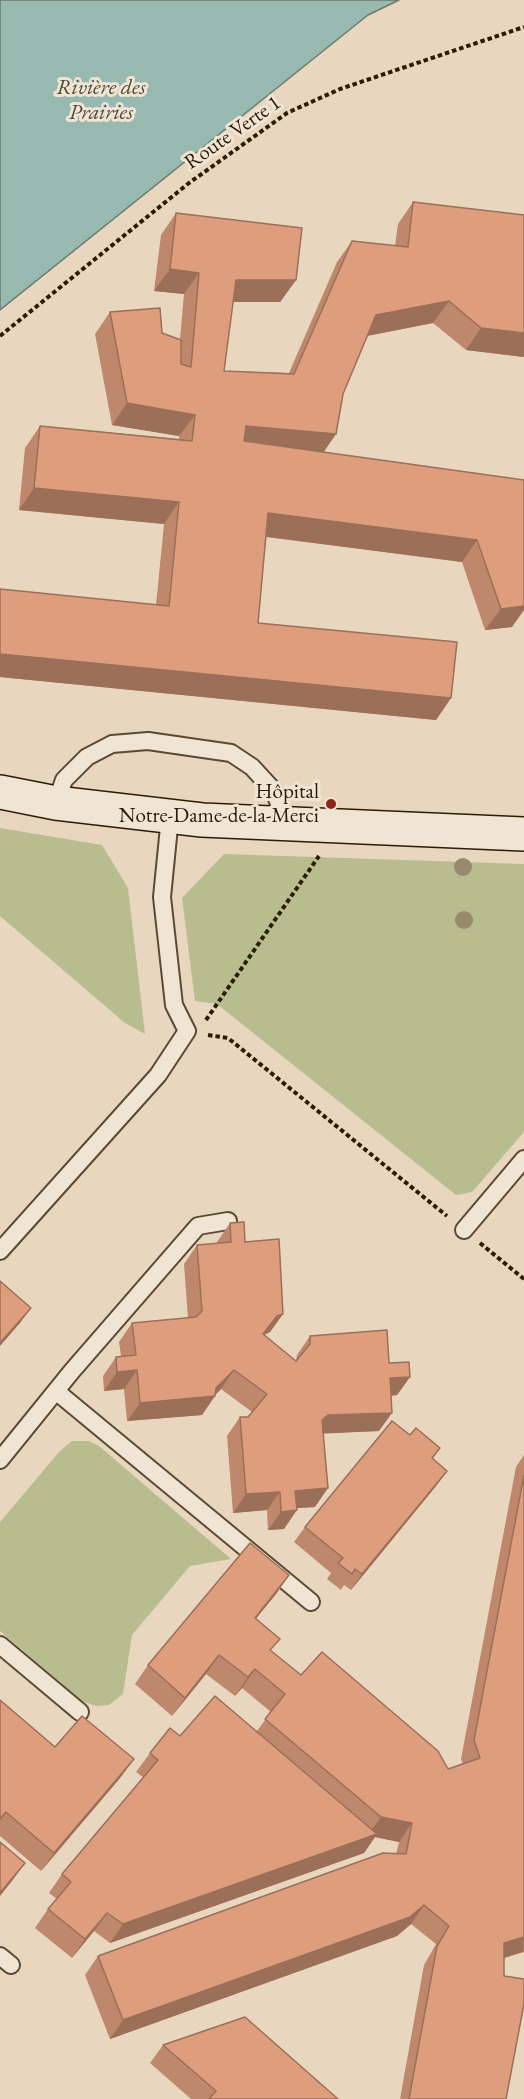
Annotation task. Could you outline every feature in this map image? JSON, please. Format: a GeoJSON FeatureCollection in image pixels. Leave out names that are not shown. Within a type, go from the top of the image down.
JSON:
{"type":"FeatureCollection","features":[{"type":"Feature","properties":{"kind":"street"},"geometry":{"type":"LineString","coordinates":[[0,792],[56,803],[170,817],[524,834]]}},
{"type":"Feature","properties":{"kind":"lane"},"geometry":{"type":"LineString","coordinates":[[56,803],[64,780],[87,757],[112,744],[148,741],[220,749],[240,759],[274,791],[282,811],[284,824]]}},
{"type":"Feature","properties":{"kind":"lane"},"geometry":{"type":"LineString","coordinates":[[0,1251],[158,1075],[187,1031],[174,1005],[162,897],[170,817]]}},
{"type":"Feature","properties":{"kind":"lane"},"geometry":{"type":"LineString","coordinates":[[464,1230],[524,1159]]}},
{"type":"Feature","properties":{"kind":"lane"},"geometry":{"type":"LineString","coordinates":[[0,1460],[198,1226],[228,1221]]}},
{"type":"Feature","properties":{"kind":"lane"},"geometry":{"type":"LineString","coordinates":[[57,1392],[311,1602]]}},
{"type":"Feature","properties":{"kind":"lane"},"geometry":{"type":"LineString","coordinates":[[0,1645],[80,1712]]}},
{"type":"Feature","properties":{"kind":"path","name":"Route Verte 1"},"geometry":{"type":"LineString","coordinates":[[0,336],[189,183],[287,112],[340,89],[524,27]]}},
{"type":"Feature","properties":{"kind":"path"},"geometry":{"type":"LineString","coordinates":[[187,1031],[206,1020],[324,849]]}},
{"type":"Feature","properties":{"kind":"path"},"geometry":{"type":"LineString","coordinates":[[187,1031],[228,1038],[524,1279]]}},
{"type":"Feature","properties":{"kind":"green space"},"geometry":{"type":"Polygon","coordinates":[[[0,828],[102,845],[128,888],[145,1034],[125,1023],[0,916],[0,828]]]}},
{"type":"Feature","properties":{"kind":"green space"},"geometry":{"type":"Polygon","coordinates":[[[224,854],[524,864],[524,1132],[472,1192],[456,1195],[217,1004],[195,1001],[182,898],[224,854]]]}},
{"type":"Feature","properties":{"kind":"green space"},"geometry":{"type":"Polygon","coordinates":[[[72,1441],[89,1441],[99,1446],[231,1559],[190,1566],[132,1635],[123,1694],[109,1705],[96,1706],[82,1701],[0,1631],[0,1522],[60,1451],[72,1441]]]}},
{"type":"Feature","properties":{"kind":"water","name":"Rivière des Prairies"},"geometry":{"type":"Polygon","coordinates":[[[0,0],[399,0],[368,15],[0,310],[0,0]]]}},
{"type":"Feature","properties":{"kind":"building"},"geometry":{"type":"Polygon","coordinates":[[[413,202],[524,215],[524,333],[481,328],[449,301],[376,315],[343,394],[336,434],[246,426],[244,441],[524,480],[524,606],[501,609],[477,540],[268,513],[258,623],[457,642],[451,698],[0,654],[0,589],[169,606],[179,502],[34,488],[40,426],[192,441],[195,415],[127,403],[110,312],[160,308],[162,333],[181,340],[181,364],[191,367],[199,273],[170,269],[176,213],[302,228],[296,280],[236,280],[224,371],[294,374],[352,241],[408,247],[413,202]]]}},
{"type":"Feature","properties":{"kind":"building"},"geometry":{"type":"Polygon","coordinates":[[[244,1222],[245,1242],[279,1239],[283,1314],[277,1316],[263,1334],[296,1361],[310,1344],[310,1336],[387,1330],[389,1363],[409,1362],[410,1377],[390,1378],[392,1413],[328,1415],[322,1420],[328,1488],[295,1491],[297,1510],[281,1512],[280,1492],[246,1494],[240,1417],[248,1417],[267,1394],[234,1370],[216,1388],[215,1396],[140,1403],[137,1370],[117,1372],[116,1357],[136,1355],[132,1323],[196,1317],[202,1311],[197,1245],[231,1242],[230,1223],[244,1222]]]}},
{"type":"Feature","properties":{"kind":"building"},"geometry":{"type":"Polygon","coordinates":[[[0,1281],[31,1308],[0,1343],[0,1281]]]}},
{"type":"Feature","properties":{"kind":"building"},"geometry":{"type":"Polygon","coordinates":[[[392,1421],[410,1435],[416,1428],[440,1448],[432,1458],[447,1471],[362,1574],[355,1569],[352,1574],[338,1563],[343,1558],[305,1527],[392,1421]]]}},
{"type":"Feature","properties":{"kind":"building"},"geometry":{"type":"Polygon","coordinates":[[[524,1475],[524,1937],[504,1943],[504,1976],[524,1979],[524,2004],[506,2099],[409,2099],[437,1946],[449,1926],[424,1905],[410,1917],[123,2020],[98,1956],[383,1853],[406,1854],[412,1823],[381,1817],[265,1719],[285,1694],[255,1669],[248,1677],[219,1655],[185,1698],[148,1665],[250,1543],[289,1575],[255,1618],[280,1639],[270,1650],[301,1675],[322,1652],[438,1751],[448,1769],[480,1758],[474,1740],[524,1475]]]}},
{"type":"Feature","properties":{"kind":"building"},"geometry":{"type":"Polygon","coordinates":[[[215,1696],[377,1834],[123,1924],[107,1913],[85,1939],[48,1909],[71,1882],[62,1874],[158,1760],[150,1753],[170,1728],[180,1736],[215,1696]]]}},
{"type":"Feature","properties":{"kind":"building"},"geometry":{"type":"Polygon","coordinates":[[[0,1700],[55,1747],[82,1716],[134,1759],[54,1853],[6,1812],[0,1819],[0,1700]]]}},
{"type":"Feature","properties":{"kind":"building"},"geometry":{"type":"Polygon","coordinates":[[[0,1842],[25,1863],[0,1893],[0,1842]]]}},
{"type":"Feature","properties":{"kind":"building"},"geometry":{"type":"Polygon","coordinates":[[[245,2017],[338,2099],[209,2099],[216,2091],[163,2045],[245,2017]]]}},
{"type":"Feature","properties":{"kind":"place","name":"Hôpital Notre-Dame-de-la-Merci"},"geometry":{"type":"Point","coordinates":[331,804]}}]}
